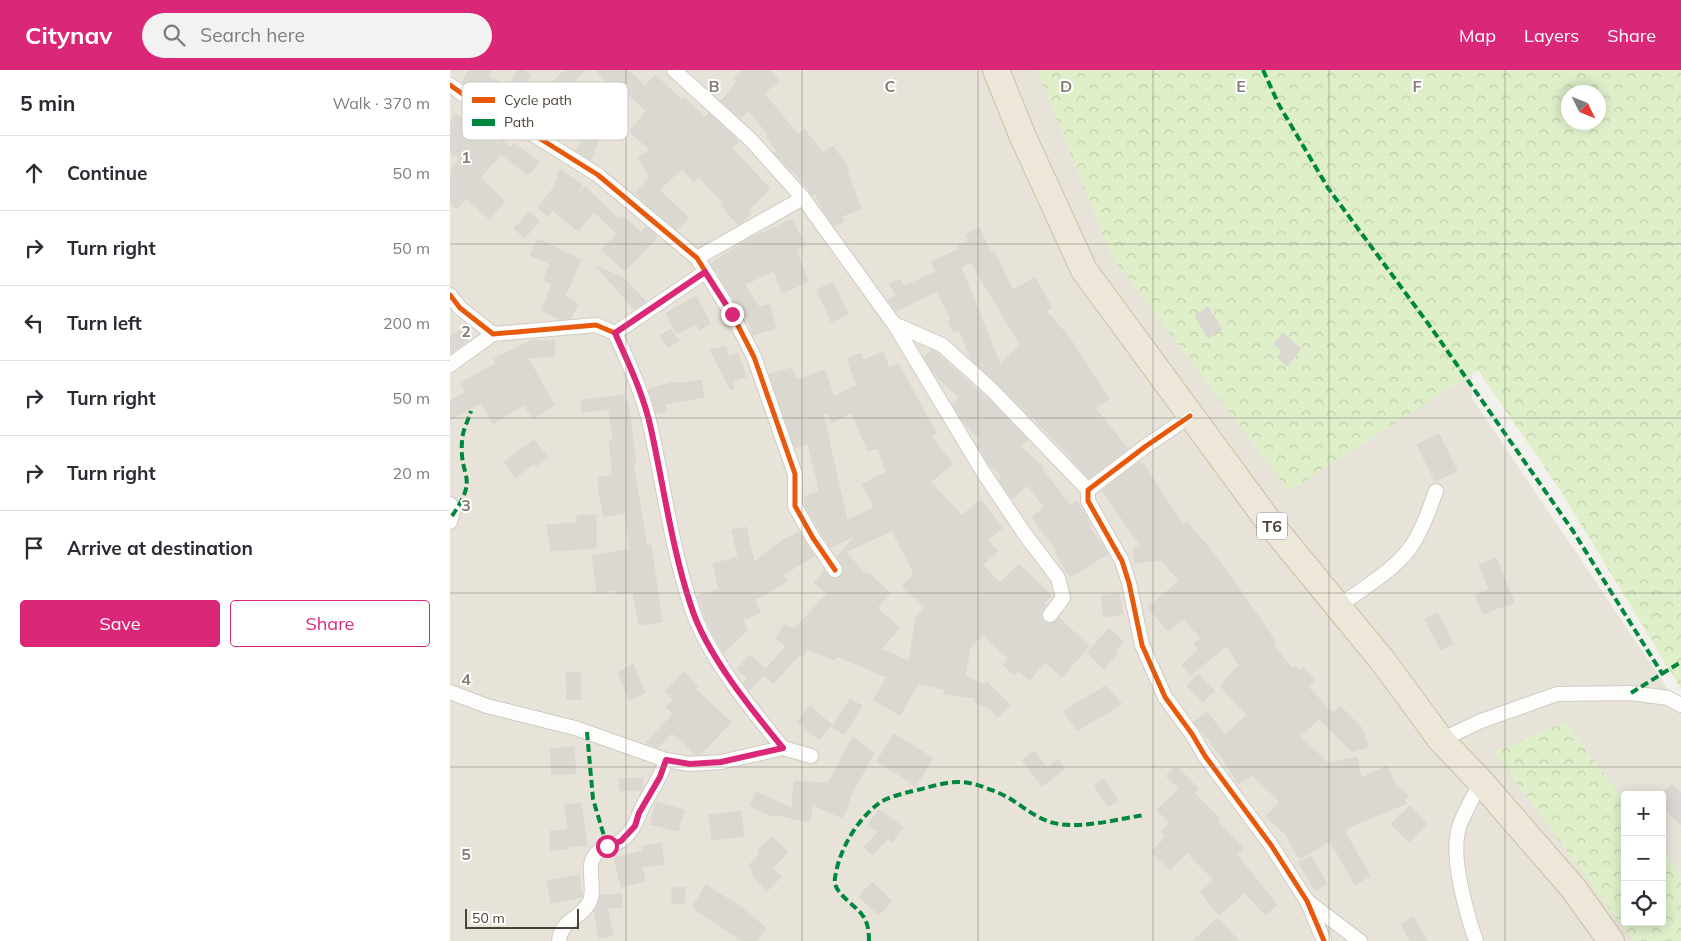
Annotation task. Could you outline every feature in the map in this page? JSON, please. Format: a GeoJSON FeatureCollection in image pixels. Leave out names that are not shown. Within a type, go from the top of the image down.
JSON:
{"type":"FeatureCollection","features":[{"type":"Feature","properties":{"kind":"highway","name":"T6"},"geometry":{"type":"LineString","coordinates":[[996,70],[1023,137],[1084,270],[1272,526],[1339,606],[1441,740],[1481,782],[1573,888],[1611,941]]}},
{"type":"Feature","properties":{"kind":"street"},"geometry":{"type":"LineString","coordinates":[[674,70],[751,140],[802,198],[894,324],[983,472],[1024,533],[1058,578],[1063,598],[1050,615]]}},
{"type":"Feature","properties":{"kind":"street"},"geometry":{"type":"LineString","coordinates":[[450,85],[462,94]]}},
{"type":"Feature","properties":{"kind":"street"},"geometry":{"type":"LineString","coordinates":[[542,140],[598,175],[697,258],[732,314],[754,357],[795,474],[795,506],[813,538],[835,570]]}},
{"type":"Feature","properties":{"kind":"street"},"geometry":{"type":"LineString","coordinates":[[697,258],[802,198]]}},
{"type":"Feature","properties":{"kind":"street"},"geometry":{"type":"LineString","coordinates":[[615,333],[705,272]]}},
{"type":"Feature","properties":{"kind":"street"},"geometry":{"type":"LineString","coordinates":[[450,295],[460,308],[493,334]]}},
{"type":"Feature","properties":{"kind":"street"},"geometry":{"type":"LineString","coordinates":[[894,324],[942,345],[992,390],[1088,490],[1088,501],[1122,562],[1129,584],[1142,645],[1165,696],[1205,756],[1271,845],[1307,901],[1324,941]]}},
{"type":"Feature","properties":{"kind":"street"},"geometry":{"type":"LineString","coordinates":[[450,365],[493,334],[596,326],[615,333],[637,383],[651,428],[691,606],[704,637],[759,719],[783,748]]}},
{"type":"Feature","properties":{"kind":"street"},"geometry":{"type":"LineString","coordinates":[[1088,490],[1146,446],[1190,416]]}},
{"type":"Feature","properties":{"kind":"street"},"geometry":{"type":"LineString","coordinates":[[1339,606],[1383,574],[1410,547],[1425,520],[1436,491]]}},
{"type":"Feature","properties":{"kind":"street"},"geometry":{"type":"LineString","coordinates":[[450,504],[452,511],[450,522]]}},
{"type":"Feature","properties":{"kind":"street"},"geometry":{"type":"LineString","coordinates":[[450,692],[487,706],[575,728],[666,760],[690,764],[721,762],[783,748],[811,756]]}},
{"type":"Feature","properties":{"kind":"street"},"geometry":{"type":"LineString","coordinates":[[1441,740],[1481,721],[1557,694],[1631,693],[1668,698],[1681,704]]}},
{"type":"Feature","properties":{"kind":"street"},"geometry":{"type":"LineString","coordinates":[[559,941],[563,927],[572,917],[584,910],[590,902],[592,861],[596,854],[621,841],[635,826],[639,813],[660,777],[666,760]]}},
{"type":"Feature","properties":{"kind":"street"},"geometry":{"type":"LineString","coordinates":[[1476,941],[1470,924],[1458,864],[1456,842],[1459,826],[1481,782]]}},
{"type":"Feature","properties":{"kind":"street"},"geometry":{"type":"LineString","coordinates":[[1307,901],[1360,941]]}},
{"type":"Feature","properties":{"kind":"shaded area"},"geometry":{"type":"Polygon","coordinates":[[[450,70],[1470,70],[1472,398],[1674,698],[1681,696],[1681,941],[450,941],[450,70]]]}},
{"type":"Feature","properties":{"kind":"green space"},"geometry":{"type":"Polygon","coordinates":[[[1037,70],[1681,70],[1681,689],[1560,490],[1478,370],[1289,491],[1112,257],[1037,70]]]}},
{"type":"Feature","properties":{"kind":"green space"},"geometry":{"type":"Polygon","coordinates":[[[1565,722],[1621,796],[1621,925],[1494,752],[1565,722]]]}},
{"type":"Feature","properties":{"kind":"green space"},"geometry":{"type":"Polygon","coordinates":[[[1666,855],[1681,874],[1681,941],[1633,941],[1622,926],[1666,926],[1666,855]]]}},
{"type":"Feature","properties":{"kind":"building"},"geometry":{"type":"Polygon","coordinates":[[[468,70],[492,70],[489,77],[500,82],[462,82],[468,70]]]}},
{"type":"Feature","properties":{"kind":"building"},"geometry":{"type":"Polygon","coordinates":[[[518,70],[531,74],[526,82],[511,82],[518,70]]]}},
{"type":"Feature","properties":{"kind":"building"},"geometry":{"type":"Polygon","coordinates":[[[564,70],[584,70],[574,82],[553,82],[564,70]]]}},
{"type":"Feature","properties":{"kind":"building"},"geometry":{"type":"Polygon","coordinates":[[[595,70],[628,70],[645,86],[655,75],[682,100],[684,97],[705,117],[709,113],[739,142],[732,148],[770,189],[748,210],[751,214],[738,225],[721,205],[723,203],[699,177],[694,182],[682,169],[659,190],[689,218],[677,230],[648,205],[635,193],[650,177],[638,157],[651,150],[629,132],[646,111],[628,94],[628,82],[607,82],[595,70]]]}},
{"type":"Feature","properties":{"kind":"building"},"geometry":{"type":"Polygon","coordinates":[[[743,70],[770,70],[779,81],[764,93],[798,135],[804,129],[823,153],[833,146],[849,169],[847,171],[861,209],[842,216],[844,221],[834,226],[824,212],[815,193],[812,195],[794,171],[792,172],[774,153],[777,151],[766,137],[768,135],[749,110],[740,118],[721,101],[737,81],[734,78],[743,70]]]}},
{"type":"Feature","properties":{"kind":"building"},"geometry":{"type":"Polygon","coordinates":[[[456,114],[462,118],[462,140],[493,140],[498,144],[501,140],[511,147],[514,143],[539,162],[528,175],[501,154],[480,178],[505,201],[489,219],[466,198],[457,209],[450,203],[450,171],[460,159],[450,152],[450,123],[456,114]]]}},
{"type":"Feature","properties":{"kind":"building"},"geometry":{"type":"Polygon","coordinates":[[[582,140],[599,140],[591,160],[575,150],[582,140]]]}},
{"type":"Feature","properties":{"kind":"building"},"geometry":{"type":"Polygon","coordinates":[[[560,169],[582,185],[576,198],[585,187],[619,219],[622,216],[641,232],[646,227],[658,237],[625,271],[601,250],[617,234],[594,212],[578,231],[552,210],[548,216],[538,208],[555,186],[560,169]]]}},
{"type":"Feature","properties":{"kind":"building"},"geometry":{"type":"Polygon","coordinates":[[[529,212],[539,221],[525,238],[514,229],[529,212]]]}},
{"type":"Feature","properties":{"kind":"building"},"geometry":{"type":"Polygon","coordinates":[[[792,219],[805,245],[796,249],[808,282],[782,293],[774,271],[744,285],[759,307],[769,304],[776,328],[753,335],[742,304],[738,307],[711,263],[749,239],[792,219]]]}},
{"type":"Feature","properties":{"kind":"building"},"geometry":{"type":"Polygon","coordinates":[[[980,228],[990,253],[994,251],[1013,290],[1035,277],[1052,308],[1046,311],[1069,337],[1109,399],[1095,408],[1128,449],[1089,478],[1044,429],[972,360],[959,330],[954,333],[948,321],[951,319],[937,291],[896,311],[888,300],[896,296],[890,284],[900,279],[904,286],[936,272],[931,262],[959,249],[957,245],[969,241],[966,234],[980,228]],[[971,262],[961,267],[1000,364],[1020,345],[971,262]]]}},
{"type":"Feature","properties":{"kind":"building"},"geometry":{"type":"Polygon","coordinates":[[[538,239],[581,260],[565,296],[578,304],[570,319],[559,319],[542,310],[552,284],[543,280],[550,264],[530,255],[538,239]]]}},
{"type":"Feature","properties":{"kind":"building"},"geometry":{"type":"Polygon","coordinates":[[[596,266],[624,278],[646,302],[634,309],[596,266]]]}},
{"type":"Feature","properties":{"kind":"building"},"geometry":{"type":"Polygon","coordinates":[[[833,282],[848,314],[831,322],[817,290],[833,282]]]}},
{"type":"Feature","properties":{"kind":"building"},"geometry":{"type":"Polygon","coordinates":[[[696,296],[710,323],[700,330],[696,324],[677,334],[666,313],[696,296]]]}},
{"type":"Feature","properties":{"kind":"building"},"geometry":{"type":"Polygon","coordinates":[[[1208,307],[1222,329],[1208,338],[1195,316],[1208,307]]]}},
{"type":"Feature","properties":{"kind":"building"},"geometry":{"type":"Polygon","coordinates":[[[671,329],[679,341],[668,347],[660,336],[671,329]]]}},
{"type":"Feature","properties":{"kind":"building"},"geometry":{"type":"Polygon","coordinates":[[[461,330],[468,341],[450,354],[450,336],[461,330]]]}},
{"type":"Feature","properties":{"kind":"building"},"geometry":{"type":"Polygon","coordinates":[[[1283,333],[1301,349],[1287,366],[1277,357],[1282,351],[1274,344],[1283,333]]]}},
{"type":"Feature","properties":{"kind":"building"},"geometry":{"type":"Polygon","coordinates":[[[554,340],[555,356],[528,358],[554,405],[533,419],[524,405],[493,424],[481,403],[450,420],[450,401],[466,392],[461,383],[496,363],[493,359],[530,341],[554,340]]]}},
{"type":"Feature","properties":{"kind":"building"},"geometry":{"type":"Polygon","coordinates":[[[726,347],[728,356],[738,353],[746,377],[732,381],[734,389],[731,390],[710,350],[726,347]]]}},
{"type":"Feature","properties":{"kind":"building"},"geometry":{"type":"Polygon","coordinates":[[[931,350],[936,352],[989,401],[988,398],[1028,440],[1020,446],[1043,467],[1041,468],[1070,505],[1077,501],[1091,525],[1089,526],[1108,554],[1070,577],[1055,553],[1057,552],[1032,517],[1044,507],[1027,485],[1013,499],[1009,495],[999,480],[1002,476],[988,463],[977,445],[981,441],[963,422],[952,404],[959,397],[934,374],[924,357],[931,350]]]}},
{"type":"Feature","properties":{"kind":"building"},"geometry":{"type":"Polygon","coordinates":[[[883,352],[889,368],[898,363],[936,433],[931,437],[953,464],[930,482],[962,515],[981,500],[1003,528],[987,540],[998,551],[983,565],[1000,583],[1019,564],[1052,596],[1043,603],[1046,606],[1041,614],[1044,622],[1053,623],[1059,618],[1089,646],[1062,677],[1045,662],[1030,680],[1018,670],[1014,675],[1003,665],[1008,658],[983,635],[970,648],[965,676],[985,685],[987,682],[1010,705],[998,717],[990,709],[974,702],[976,698],[944,694],[945,689],[918,684],[900,715],[873,700],[887,677],[836,656],[835,660],[807,649],[802,657],[799,655],[773,684],[764,675],[749,691],[744,683],[747,678],[737,669],[750,655],[766,669],[786,646],[775,638],[784,625],[794,629],[827,594],[814,583],[825,570],[832,578],[840,577],[843,574],[844,569],[837,557],[856,535],[830,548],[804,504],[804,497],[819,491],[808,444],[795,448],[769,374],[792,368],[796,380],[825,370],[834,397],[857,385],[847,359],[861,353],[863,360],[883,352]],[[851,412],[832,423],[827,413],[823,414],[847,520],[874,508],[862,484],[886,472],[878,448],[868,451],[851,412]],[[892,531],[845,552],[867,575],[869,573],[890,593],[877,608],[900,628],[881,649],[909,661],[916,617],[925,607],[902,587],[914,573],[892,531]]]}},
{"type":"Feature","properties":{"kind":"building"},"geometry":{"type":"Polygon","coordinates":[[[701,380],[704,397],[665,404],[667,411],[656,413],[648,389],[675,382],[676,384],[701,380]]]}},
{"type":"Feature","properties":{"kind":"building"},"geometry":{"type":"Polygon","coordinates":[[[624,395],[624,402],[628,402],[636,462],[633,463],[647,546],[651,545],[662,622],[639,625],[633,592],[617,594],[617,590],[597,593],[592,556],[630,549],[625,513],[604,517],[599,492],[598,478],[613,475],[609,441],[613,440],[609,409],[582,412],[581,400],[624,395]]]}},
{"type":"Feature","properties":{"kind":"building"},"geometry":{"type":"Polygon","coordinates":[[[1439,434],[1457,471],[1435,481],[1417,445],[1439,434]]]}},
{"type":"Feature","properties":{"kind":"building"},"geometry":{"type":"Polygon","coordinates":[[[534,440],[548,457],[536,466],[534,463],[516,478],[504,462],[534,440]]]}},
{"type":"Feature","properties":{"kind":"building"},"geometry":{"type":"Polygon","coordinates":[[[1139,462],[1141,465],[1143,463],[1183,525],[1187,522],[1234,581],[1276,642],[1273,645],[1292,668],[1295,666],[1300,671],[1303,668],[1315,680],[1308,687],[1333,713],[1340,706],[1362,728],[1368,747],[1352,752],[1319,719],[1300,736],[1328,763],[1357,757],[1361,778],[1387,766],[1394,782],[1409,796],[1404,801],[1407,803],[1346,828],[1347,831],[1345,832],[1370,876],[1355,885],[1330,841],[1300,859],[1286,835],[1266,816],[1280,802],[1252,775],[1238,784],[1223,759],[1194,722],[1207,712],[1225,735],[1247,715],[1220,686],[1239,665],[1226,646],[1191,675],[1182,665],[1198,650],[1194,644],[1201,638],[1183,619],[1168,631],[1148,607],[1179,581],[1161,560],[1134,563],[1133,548],[1141,547],[1102,490],[1139,462]]]}},
{"type":"Feature","properties":{"kind":"building"},"geometry":{"type":"Polygon","coordinates":[[[596,515],[596,548],[551,551],[547,525],[577,523],[577,516],[596,515]]]}},
{"type":"Feature","properties":{"kind":"building"},"geometry":{"type":"Polygon","coordinates":[[[746,527],[754,562],[784,539],[799,532],[814,556],[783,575],[787,581],[755,600],[760,612],[746,619],[742,616],[747,631],[723,653],[707,622],[697,596],[719,589],[713,564],[738,557],[732,530],[746,527]]]}},
{"type":"Feature","properties":{"kind":"building"},"geometry":{"type":"Polygon","coordinates":[[[1496,558],[1514,602],[1483,614],[1475,595],[1489,589],[1479,565],[1496,558]]]}},
{"type":"Feature","properties":{"kind":"building"},"geometry":{"type":"Polygon","coordinates":[[[1119,593],[1123,614],[1104,617],[1101,597],[1119,593]]]}},
{"type":"Feature","properties":{"kind":"building"},"geometry":{"type":"Polygon","coordinates":[[[1438,613],[1453,643],[1441,650],[1425,619],[1438,613]]]}},
{"type":"Feature","properties":{"kind":"building"},"geometry":{"type":"Polygon","coordinates":[[[1109,628],[1124,642],[1114,652],[1117,654],[1104,669],[1087,653],[1109,628]]]}},
{"type":"Feature","properties":{"kind":"building"},"geometry":{"type":"Polygon","coordinates":[[[633,664],[645,693],[629,700],[618,673],[633,664]]]}},
{"type":"Feature","properties":{"kind":"building"},"geometry":{"type":"Polygon","coordinates":[[[566,672],[580,672],[581,699],[567,700],[566,672]]]}},
{"type":"Feature","properties":{"kind":"building"},"geometry":{"type":"Polygon","coordinates":[[[684,672],[698,686],[695,689],[731,722],[701,754],[696,755],[672,733],[657,748],[646,742],[673,714],[666,707],[674,700],[665,691],[684,672]]]}},
{"type":"Feature","properties":{"kind":"building"},"geometry":{"type":"Polygon","coordinates":[[[1198,674],[1215,691],[1203,702],[1187,686],[1198,674]]]}},
{"type":"Feature","properties":{"kind":"building"},"geometry":{"type":"Polygon","coordinates":[[[1105,686],[1122,704],[1077,731],[1064,711],[1105,686]]]}},
{"type":"Feature","properties":{"kind":"building"},"geometry":{"type":"Polygon","coordinates":[[[850,699],[862,706],[844,735],[832,727],[850,699]]]}},
{"type":"Feature","properties":{"kind":"building"},"geometry":{"type":"Polygon","coordinates":[[[810,706],[832,725],[819,740],[797,722],[810,706]]]}},
{"type":"Feature","properties":{"kind":"building"},"geometry":{"type":"Polygon","coordinates":[[[894,734],[933,758],[916,786],[877,761],[894,734]]]}},
{"type":"Feature","properties":{"kind":"building"},"geometry":{"type":"Polygon","coordinates":[[[853,737],[874,753],[848,801],[850,802],[842,818],[813,805],[809,822],[775,814],[774,817],[750,806],[756,792],[792,808],[794,781],[828,783],[853,737]]]}},
{"type":"Feature","properties":{"kind":"building"},"geometry":{"type":"Polygon","coordinates":[[[574,747],[576,773],[552,775],[550,749],[574,747]]]}},
{"type":"Feature","properties":{"kind":"building"},"geometry":{"type":"Polygon","coordinates":[[[1034,751],[1047,768],[1058,759],[1065,769],[1042,786],[1022,760],[1034,751]]]}},
{"type":"Feature","properties":{"kind":"building"},"geometry":{"type":"Polygon","coordinates":[[[1176,766],[1199,789],[1194,793],[1220,819],[1218,822],[1244,848],[1237,855],[1277,905],[1265,915],[1245,893],[1219,915],[1200,892],[1214,880],[1187,853],[1170,870],[1151,852],[1163,840],[1165,836],[1161,832],[1170,823],[1157,810],[1179,789],[1166,776],[1176,766]]]}},
{"type":"Feature","properties":{"kind":"building"},"geometry":{"type":"Polygon","coordinates":[[[643,778],[642,790],[620,791],[619,779],[643,778]]]}},
{"type":"Feature","properties":{"kind":"building"},"geometry":{"type":"Polygon","coordinates":[[[1104,779],[1118,800],[1108,807],[1094,786],[1104,779]]]}},
{"type":"Feature","properties":{"kind":"building"},"geometry":{"type":"Polygon","coordinates":[[[1672,784],[1681,793],[1681,825],[1666,811],[1665,791],[1672,784]]]}},
{"type":"Feature","properties":{"kind":"building"},"geometry":{"type":"Polygon","coordinates":[[[656,802],[684,810],[678,831],[650,824],[656,802]]]}},
{"type":"Feature","properties":{"kind":"building"},"geometry":{"type":"Polygon","coordinates":[[[581,803],[587,845],[550,850],[550,831],[568,830],[565,805],[581,803]]]}},
{"type":"Feature","properties":{"kind":"building"},"geometry":{"type":"Polygon","coordinates":[[[1410,806],[1427,824],[1409,842],[1391,824],[1410,806]]]}},
{"type":"Feature","properties":{"kind":"building"},"geometry":{"type":"Polygon","coordinates":[[[879,810],[903,827],[892,842],[888,838],[873,855],[864,847],[878,832],[868,825],[879,810]]]}},
{"type":"Feature","properties":{"kind":"building"},"geometry":{"type":"Polygon","coordinates":[[[741,811],[744,836],[712,840],[709,815],[741,811]]]}},
{"type":"Feature","properties":{"kind":"building"},"geometry":{"type":"Polygon","coordinates":[[[772,836],[788,852],[773,868],[781,877],[767,891],[751,874],[754,872],[748,866],[760,854],[757,851],[772,836]]]}},
{"type":"Feature","properties":{"kind":"building"},"geometry":{"type":"Polygon","coordinates":[[[661,843],[664,864],[642,867],[645,881],[621,887],[614,858],[643,851],[643,846],[661,843]]]}},
{"type":"Feature","properties":{"kind":"building"},"geometry":{"type":"Polygon","coordinates":[[[1311,856],[1327,884],[1315,891],[1299,862],[1311,856]]]}},
{"type":"Feature","properties":{"kind":"building"},"geometry":{"type":"Polygon","coordinates":[[[579,875],[582,897],[551,903],[547,881],[579,875]]]}},
{"type":"Feature","properties":{"kind":"building"},"geometry":{"type":"Polygon","coordinates":[[[872,882],[892,901],[879,915],[859,897],[872,882]]]}},
{"type":"Feature","properties":{"kind":"building"},"geometry":{"type":"Polygon","coordinates":[[[706,885],[741,907],[766,928],[756,941],[742,941],[692,907],[706,885]]]}},
{"type":"Feature","properties":{"kind":"building"},"geometry":{"type":"Polygon","coordinates":[[[685,887],[685,903],[672,904],[672,888],[685,887]]]}},
{"type":"Feature","properties":{"kind":"building"},"geometry":{"type":"Polygon","coordinates":[[[621,894],[622,907],[607,908],[613,935],[599,938],[594,911],[600,895],[621,894]]]}},
{"type":"Feature","properties":{"kind":"building"},"geometry":{"type":"Polygon","coordinates":[[[1414,917],[1427,941],[1410,941],[1401,924],[1414,917]]]}},
{"type":"Feature","properties":{"kind":"building"},"geometry":{"type":"Polygon","coordinates":[[[1217,918],[1239,941],[1193,941],[1217,918]]]}},
{"type":"Feature","properties":{"kind":"marked path"},"geometry":{"type":"LineString","coordinates":[[1263,70],[1279,105],[1328,188],[1432,329],[1573,531],[1663,675]]}},
{"type":"Feature","properties":{"kind":"marked path"},"geometry":{"type":"LineString","coordinates":[[452,516],[460,503],[467,484],[462,454],[462,438],[471,411]]}},
{"type":"Feature","properties":{"kind":"marked path"},"geometry":{"type":"LineString","coordinates":[[1631,693],[1681,662]]}},
{"type":"Feature","properties":{"kind":"marked path"},"geometry":{"type":"LineString","coordinates":[[587,732],[593,799],[607,846]]}},
{"type":"Feature","properties":{"kind":"marked path"},"geometry":{"type":"LineString","coordinates":[[869,941],[865,919],[837,889],[835,878],[840,857],[850,837],[870,811],[888,798],[937,785],[961,782],[978,785],[996,792],[1039,817],[1059,824],[1091,824],[1145,815]]}},
{"type":"Feature","properties":{"kind":"cycle path"},"geometry":{"type":"LineString","coordinates":[[450,85],[462,94]]}},
{"type":"Feature","properties":{"kind":"cycle path"},"geometry":{"type":"LineString","coordinates":[[542,140],[598,175],[697,258],[732,314],[754,357],[795,474],[795,506],[813,538],[835,570]]}},
{"type":"Feature","properties":{"kind":"cycle path"},"geometry":{"type":"LineString","coordinates":[[450,295],[460,308],[493,334],[596,325],[615,333],[636,380],[648,417],[684,584],[698,624],[718,662],[783,748]]}},
{"type":"Feature","properties":{"kind":"cycle path"},"geometry":{"type":"LineString","coordinates":[[1190,416],[1146,446],[1088,490],[1088,501],[1122,561],[1129,583],[1142,645],[1165,697],[1192,734],[1205,756],[1271,845],[1307,901],[1324,941]]}},
{"type":"Feature","properties":{"kind":"route"},"geometry":{"type":"LineString","coordinates":[[607,846],[621,841],[635,826],[639,813],[660,777],[666,760],[690,764],[721,762],[761,751],[783,748],[759,719],[704,637],[691,606],[651,428],[637,383],[615,333],[705,272],[732,314]]}}]}
